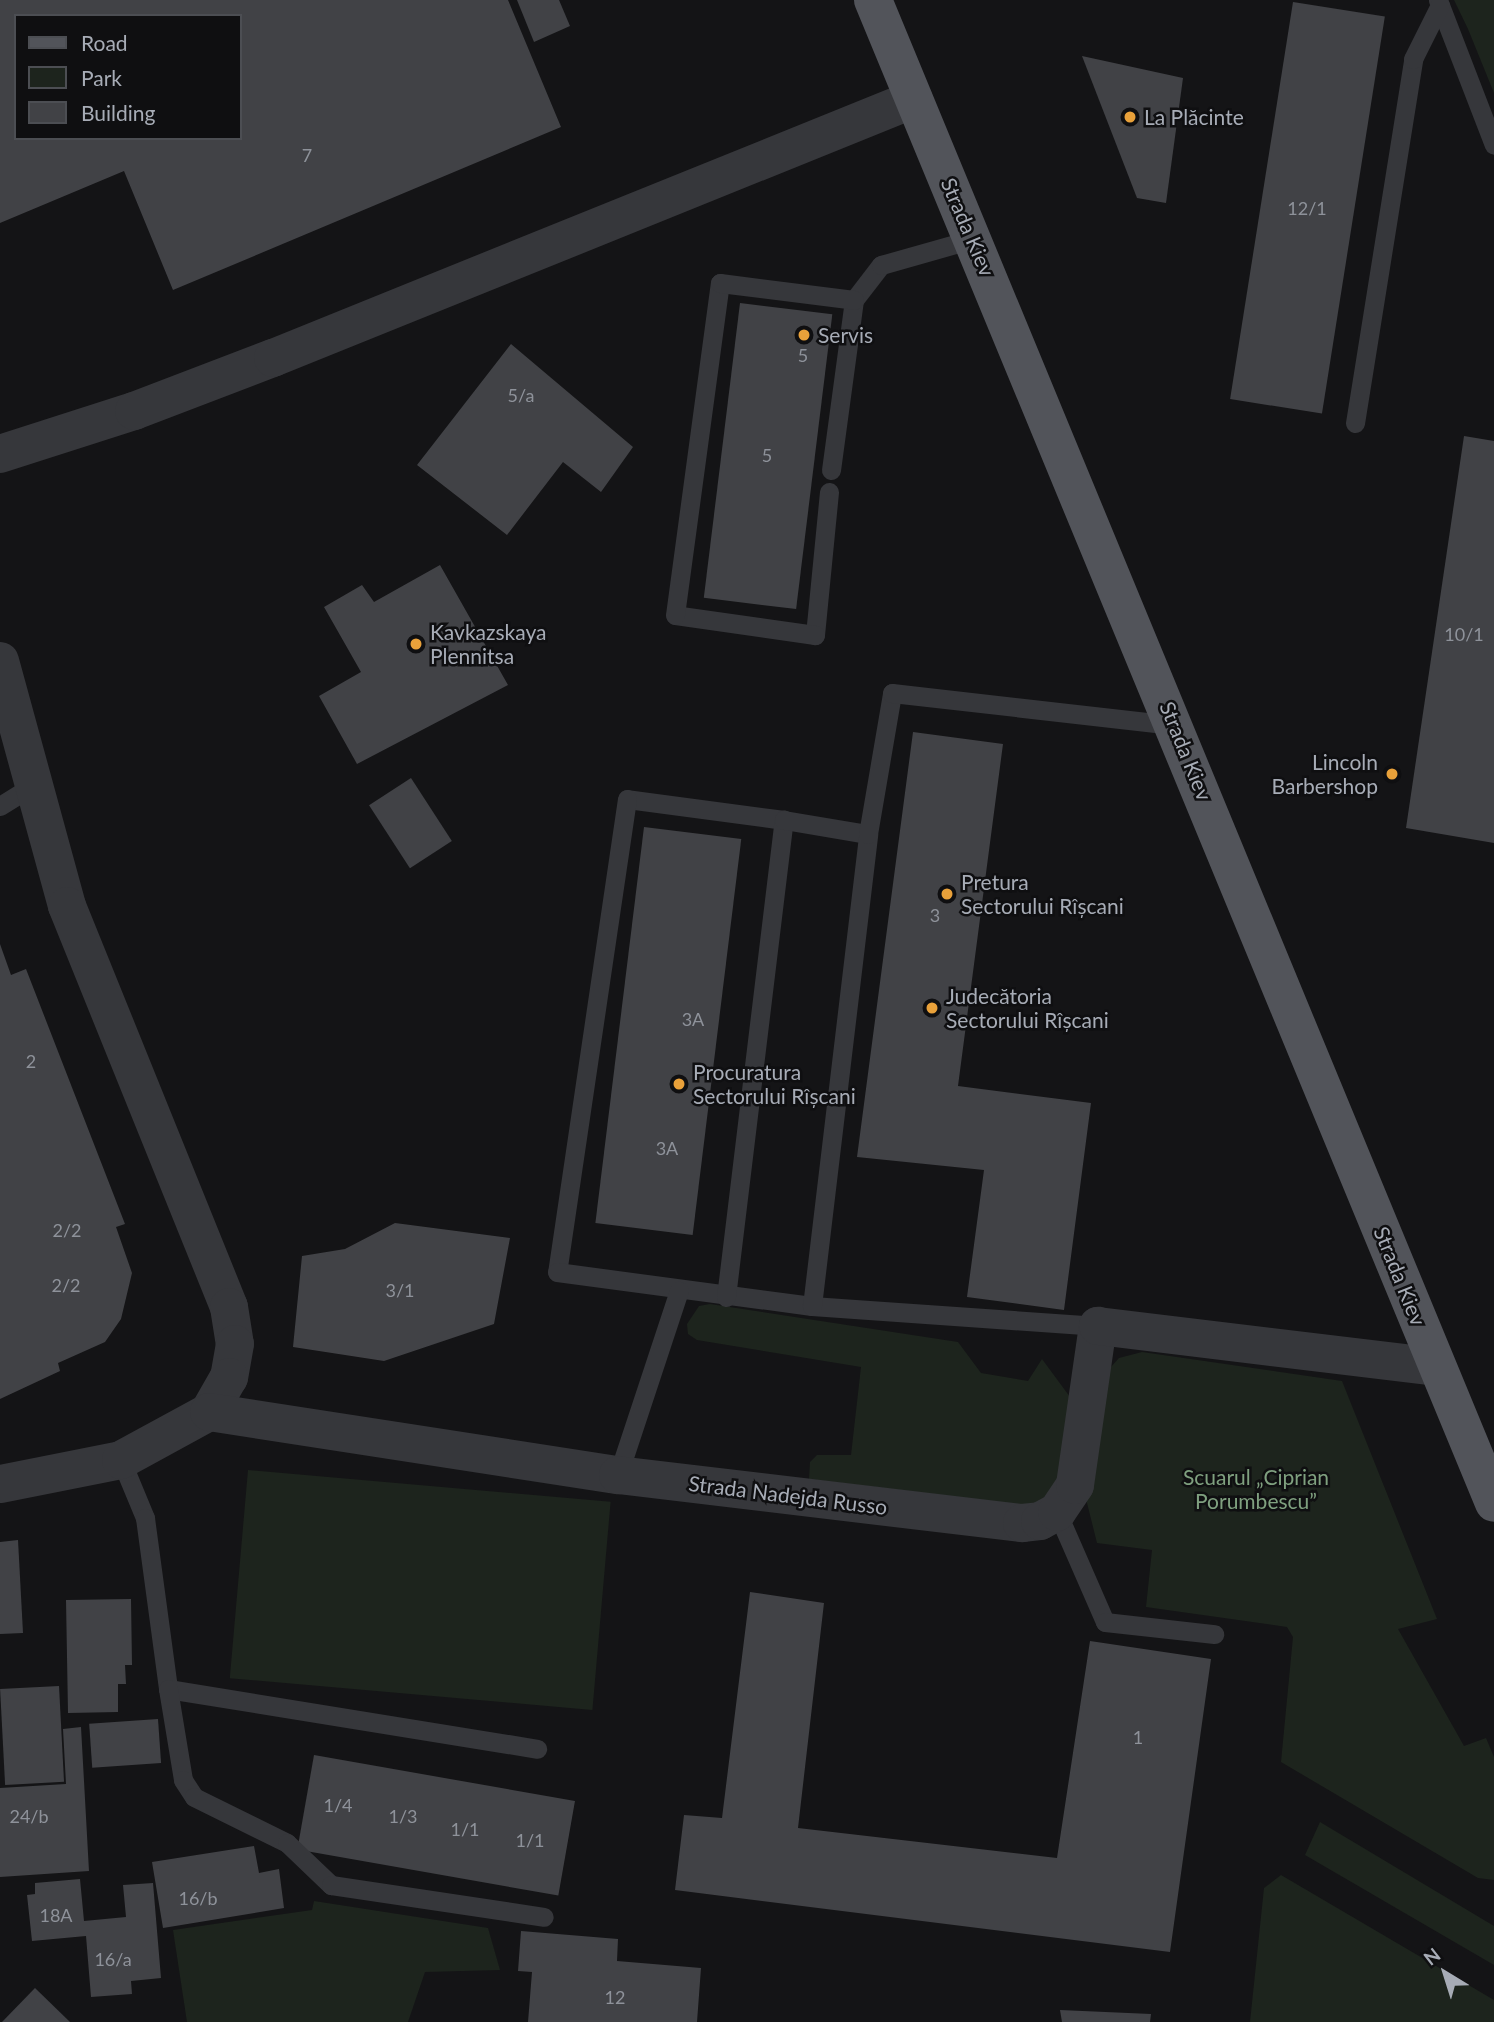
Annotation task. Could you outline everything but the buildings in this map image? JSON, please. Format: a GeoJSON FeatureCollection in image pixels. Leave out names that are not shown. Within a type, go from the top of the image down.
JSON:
{"type":"FeatureCollection","features":[{"type":"Feature","properties":{"kind":"main road","name":"Strada Kiev"},"geometry":{"type":"LineString","coordinates":[[873,0],[1175,725],[1494,1503]]}},
{"type":"Feature","properties":{"kind":"street"},"geometry":{"type":"LineString","coordinates":[[0,454],[134,411],[273,358],[914,99]]}},
{"type":"Feature","properties":{"kind":"street"},"geometry":{"type":"LineString","coordinates":[[0,661],[32,786],[67,906],[229,1307],[235,1343],[231,1366],[209,1412],[121,1460],[0,1484]]}},
{"type":"Feature","properties":{"kind":"street"},"geometry":{"type":"LineString","coordinates":[[1057,1512],[1068,1499],[1078,1470],[1098,1326],[1437,1367]]}},
{"type":"Feature","properties":{"kind":"street","name":"Strada Nadejda Russo"},"geometry":{"type":"LineString","coordinates":[[209,1412],[618,1475],[1022,1523],[1040,1521],[1057,1512]]}},
{"type":"Feature","properties":{"kind":"lane"},"geometry":{"type":"LineString","coordinates":[[1439,2],[1494,145]]}},
{"type":"Feature","properties":{"kind":"lane"},"geometry":{"type":"LineString","coordinates":[[1356,423],[1413,59],[1439,2]]}},
{"type":"Feature","properties":{"kind":"lane"},"geometry":{"type":"LineString","coordinates":[[831,470],[854,300],[881,265],[973,239]]}},
{"type":"Feature","properties":{"kind":"lane"},"geometry":{"type":"LineString","coordinates":[[829,492],[815,635],[675,615],[720,283],[854,300]]}},
{"type":"Feature","properties":{"kind":"lane"},"geometry":{"type":"LineString","coordinates":[[812,1306],[867,834],[892,694],[1175,725]]}},
{"type":"Feature","properties":{"kind":"lane"},"geometry":{"type":"LineString","coordinates":[[0,806],[32,786]]}},
{"type":"Feature","properties":{"kind":"lane"},"geometry":{"type":"LineString","coordinates":[[867,834],[627,799],[557,1272],[679,1291],[812,1306],[1098,1326]]}},
{"type":"Feature","properties":{"kind":"lane"},"geometry":{"type":"LineString","coordinates":[[726,1297],[784,820]]}},
{"type":"Feature","properties":{"kind":"lane"},"geometry":{"type":"LineString","coordinates":[[618,1475],[679,1291]]}},
{"type":"Feature","properties":{"kind":"lane"},"geometry":{"type":"LineString","coordinates":[[121,1460],[145,1518],[183,1780],[194,1797],[287,1843],[331,1885],[544,1917]]}},
{"type":"Feature","properties":{"kind":"lane"},"geometry":{"type":"LineString","coordinates":[[1057,1512],[1105,1622],[1214,1634]]}},
{"type":"Feature","properties":{"kind":"lane"},"geometry":{"type":"LineString","coordinates":[[168,1689],[537,1749]]}},
{"type":"Feature","properties":{"kind":"green space"},"geometry":{"type":"Polygon","coordinates":[[[1454,0],[1494,0],[1494,93],[1468,29],[1454,0]]]}},
{"type":"Feature","properties":{"kind":"green space"},"geometry":{"type":"Polygon","coordinates":[[[710,1304],[958,1342],[981,1373],[1028,1381],[1042,1359],[1073,1401],[1063,1486],[1048,1508],[809,1479],[810,1462],[817,1455],[851,1455],[861,1367],[697,1340],[688,1334],[687,1324],[699,1306],[710,1304]]]}},
{"type":"Feature","properties":{"kind":"green space","name":"Scuarul „Ciprian Porumbescu”"},"geometry":{"type":"Polygon","coordinates":[[[1142,1352],[1342,1381],[1437,1619],[1398,1629],[1464,1746],[1486,1738],[1494,1757],[1494,1880],[1478,1878],[1281,1762],[1293,1637],[1287,1627],[1146,1607],[1152,1550],[1097,1543],[1086,1499],[1110,1368],[1119,1358],[1142,1352]]]}},
{"type":"Feature","properties":{"kind":"green space"},"geometry":{"type":"Polygon","coordinates":[[[248,1470],[611,1502],[592,1710],[230,1678],[248,1470]]]}},
{"type":"Feature","properties":{"kind":"green space"},"geometry":{"type":"Polygon","coordinates":[[[1320,1822],[1494,1926],[1494,1965],[1305,1855],[1320,1822]]]}},
{"type":"Feature","properties":{"kind":"green space"},"geometry":{"type":"Polygon","coordinates":[[[1281,1875],[1494,2000],[1494,2022],[1250,2022],[1264,1888],[1281,1875]]]}},
{"type":"Feature","properties":{"kind":"green space"},"geometry":{"type":"Polygon","coordinates":[[[314,1901],[488,1928],[500,1970],[425,1972],[408,2022],[187,2022],[173,1930],[312,1910],[314,1901]]]}},
{"type":"Feature","properties":{"kind":"place","name":"La Plăcinte"},"geometry":{"type":"Point","coordinates":[1130,117]}},
{"type":"Feature","properties":{"kind":"place","name":"Servis"},"geometry":{"type":"Point","coordinates":[804,335]}},
{"type":"Feature","properties":{"kind":"place","name":"Kavkazskaya Plennitsa"},"geometry":{"type":"Point","coordinates":[416,644]}},
{"type":"Feature","properties":{"kind":"place","name":"Lincoln Barbershop"},"geometry":{"type":"Point","coordinates":[1392,774]}},
{"type":"Feature","properties":{"kind":"place","name":"Pretura Sectorului Rîșcani"},"geometry":{"type":"Point","coordinates":[947,894]}},
{"type":"Feature","properties":{"kind":"place","name":"Judecătoria Sectorului Rîșcani"},"geometry":{"type":"Point","coordinates":[932,1008]}},
{"type":"Feature","properties":{"kind":"place","name":"Procuratura Sectorului Rîșcani"},"geometry":{"type":"Point","coordinates":[679,1084]}}]}
